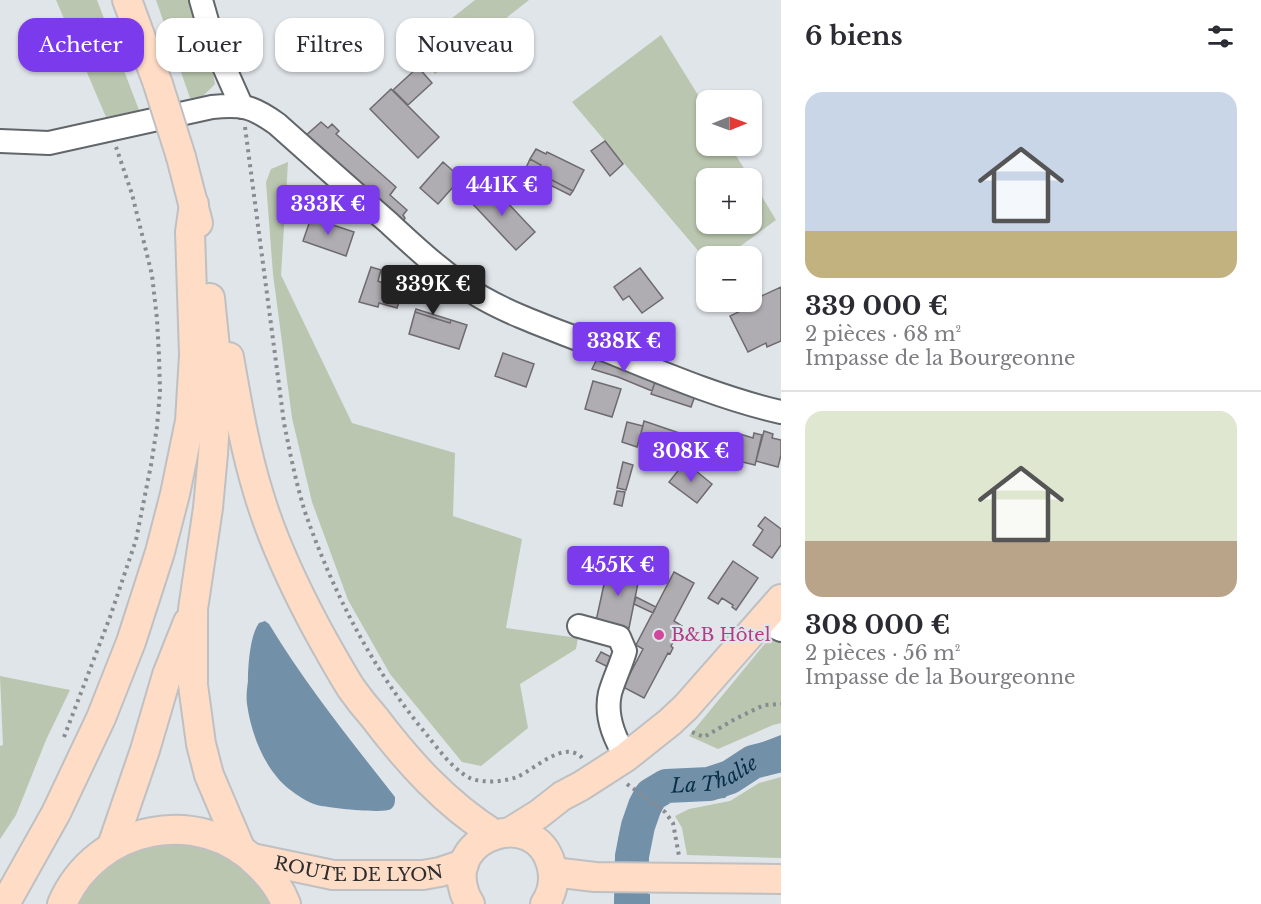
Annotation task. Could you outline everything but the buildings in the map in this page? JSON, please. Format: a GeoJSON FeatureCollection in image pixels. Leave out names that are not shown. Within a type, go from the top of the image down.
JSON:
{"type":"FeatureCollection","features":[{"type":"Feature","properties":{"kind":"main road"},"geometry":{"type":"LineString","coordinates":[[127,0],[158,84],[181,157],[194,204],[210,292],[215,346],[216,403],[208,508],[193,609],[194,686],[201,744],[209,775],[247,854]]}},
{"type":"Feature","properties":{"kind":"main road"},"geometry":{"type":"LineString","coordinates":[[5,904],[56,813],[100,718],[131,642],[160,552],[184,452],[191,411],[194,355],[190,232],[194,204]]}},
{"type":"Feature","properties":{"kind":"main road"},"geometry":{"type":"LineString","coordinates":[[205,259],[220,308],[240,417],[259,495],[277,546],[298,594],[352,688],[394,744],[460,811],[502,833],[521,834],[539,844],[549,879]]}},
{"type":"Feature","properties":{"kind":"main road"},"geometry":{"type":"LineString","coordinates":[[470,904],[464,891],[462,878],[464,864],[471,850],[481,840],[502,833],[539,814],[562,796],[626,757],[670,722],[771,625],[781,598]]}},
{"type":"Feature","properties":{"kind":"main road"},"geometry":{"type":"LineString","coordinates":[[112,846],[145,750],[167,675],[193,609]]}},
{"type":"Feature","properties":{"kind":"main road"},"geometry":{"type":"LineString","coordinates":[[549,879],[557,823],[589,781]]}},
{"type":"Feature","properties":{"kind":"main road"},"geometry":{"type":"LineString","coordinates":[[61,900],[79,874],[112,846],[137,835],[164,830],[191,830],[217,837],[247,854],[270,876],[286,904]]}},
{"type":"Feature","properties":{"kind":"main road","name":"ROUTE DE LYON"},"geometry":{"type":"LineString","coordinates":[[247,854],[333,875],[423,874],[440,872],[464,864]]}},
{"type":"Feature","properties":{"kind":"main road"},"geometry":{"type":"LineString","coordinates":[[549,879],[599,877],[781,879]]}},
{"type":"Feature","properties":{"kind":"street"},"geometry":{"type":"LineString","coordinates":[[201,0],[213,42],[242,106]]}},
{"type":"Feature","properties":{"kind":"street"},"geometry":{"type":"LineString","coordinates":[[0,141],[49,143],[229,105],[242,106],[260,112],[277,124],[406,239],[453,278],[480,296],[520,316],[654,370],[781,412]]}},
{"type":"Feature","properties":{"kind":"street"},"geometry":{"type":"LineString","coordinates":[[579,626],[619,637],[626,651],[610,693],[608,711],[612,729],[626,757]]}},
{"type":"Feature","properties":{"kind":"path"},"geometry":{"type":"LineString","coordinates":[[242,106],[284,423],[292,465],[323,560],[359,635],[412,716],[459,771],[471,778],[488,782],[504,780],[517,777],[560,752],[571,751],[580,754],[589,781]]}},
{"type":"Feature","properties":{"kind":"path"},"geometry":{"type":"LineString","coordinates":[[61,744],[110,617],[136,540],[153,456],[160,391],[157,319],[152,274],[132,194],[110,129]]}},
{"type":"Feature","properties":{"kind":"path"},"geometry":{"type":"LineString","coordinates":[[670,722],[704,737],[764,705],[781,704]]}},
{"type":"Feature","properties":{"kind":"path"},"geometry":{"type":"LineString","coordinates":[[630,787],[666,812],[673,823],[672,878]]}},
{"type":"Feature","properties":{"kind":"green space"},"geometry":{"type":"Polygon","coordinates":[[[56,0],[97,0],[104,18],[64,18],[56,0]]]}},
{"type":"Feature","properties":{"kind":"green space"},"geometry":{"type":"Polygon","coordinates":[[[156,0],[188,0],[195,18],[162,18],[156,0]]]}},
{"type":"Feature","properties":{"kind":"green space"},"geometry":{"type":"Polygon","coordinates":[[[475,0],[529,0],[506,18],[452,18],[475,0]]]}},
{"type":"Feature","properties":{"kind":"green space"},"geometry":{"type":"Polygon","coordinates":[[[661,35],[696,92],[696,156],[736,156],[744,168],[696,168],[696,234],[757,234],[741,246],[696,246],[696,248],[572,102],[661,35]]]}},
{"type":"Feature","properties":{"kind":"green space"},"geometry":{"type":"Polygon","coordinates":[[[87,72],[124,72],[139,110],[106,117],[87,72]]]}},
{"type":"Feature","properties":{"kind":"green space"},"geometry":{"type":"Polygon","coordinates":[[[181,72],[213,72],[215,84],[202,97],[190,98],[181,72]]]}},
{"type":"Feature","properties":{"kind":"green space"},"geometry":{"type":"Polygon","coordinates":[[[288,162],[281,275],[352,423],[455,453],[453,516],[522,539],[506,628],[578,638],[576,649],[520,684],[528,728],[481,766],[462,762],[390,674],[348,600],[312,502],[292,418],[273,274],[266,182],[271,169],[288,162]]]}},
{"type":"Feature","properties":{"kind":"green space"},"geometry":{"type":"Polygon","coordinates":[[[762,197],[776,220],[762,230],[762,197]]]}},
{"type":"Feature","properties":{"kind":"green space"},"geometry":{"type":"Polygon","coordinates":[[[781,630],[781,723],[718,749],[689,736],[772,635],[781,630]]]}},
{"type":"Feature","properties":{"kind":"green space"},"geometry":{"type":"Polygon","coordinates":[[[0,676],[70,690],[46,740],[16,815],[0,839],[0,746],[3,745],[0,676]]]}},
{"type":"Feature","properties":{"kind":"green space"},"geometry":{"type":"Polygon","coordinates":[[[781,777],[781,858],[687,855],[682,828],[675,816],[689,809],[730,801],[759,783],[781,777]]]}},
{"type":"Feature","properties":{"kind":"green space"},"geometry":{"type":"Polygon","coordinates":[[[171,843],[213,851],[233,862],[258,886],[269,904],[74,904],[81,891],[118,858],[148,846],[171,843]]]}},
{"type":"Feature","properties":{"kind":"water"},"geometry":{"type":"Polygon","coordinates":[[[265,621],[329,712],[395,797],[391,809],[367,811],[317,805],[292,792],[280,781],[266,762],[256,739],[247,701],[252,643],[256,628],[259,623],[265,621]]]}},
{"type":"Feature","properties":{"kind":"water"},"geometry":{"type":"Polygon","coordinates":[[[781,735],[781,765],[754,772],[725,798],[712,799],[694,795],[661,799],[641,786],[646,779],[661,774],[713,772],[724,767],[739,751],[781,735]]]}},
{"type":"Feature","properties":{"kind":"water"},"geometry":{"type":"Polygon","coordinates":[[[632,798],[654,809],[647,828],[646,862],[616,862],[620,829],[632,798]]]}},
{"type":"Feature","properties":{"kind":"water"},"geometry":{"type":"Polygon","coordinates":[[[615,893],[650,894],[650,904],[614,904],[615,893]]]}},
{"type":"Feature","properties":{"kind":"waterway","name":"La Thalie"},"geometry":{"type":"LineString","coordinates":[[631,904],[632,856],[638,826],[651,795],[666,786],[709,784],[730,777],[753,762],[781,755]]}},
{"type":"Feature","properties":{"kind":"place","name":"B&B Hôtel"},"geometry":{"type":"Point","coordinates":[659,635]}}]}
